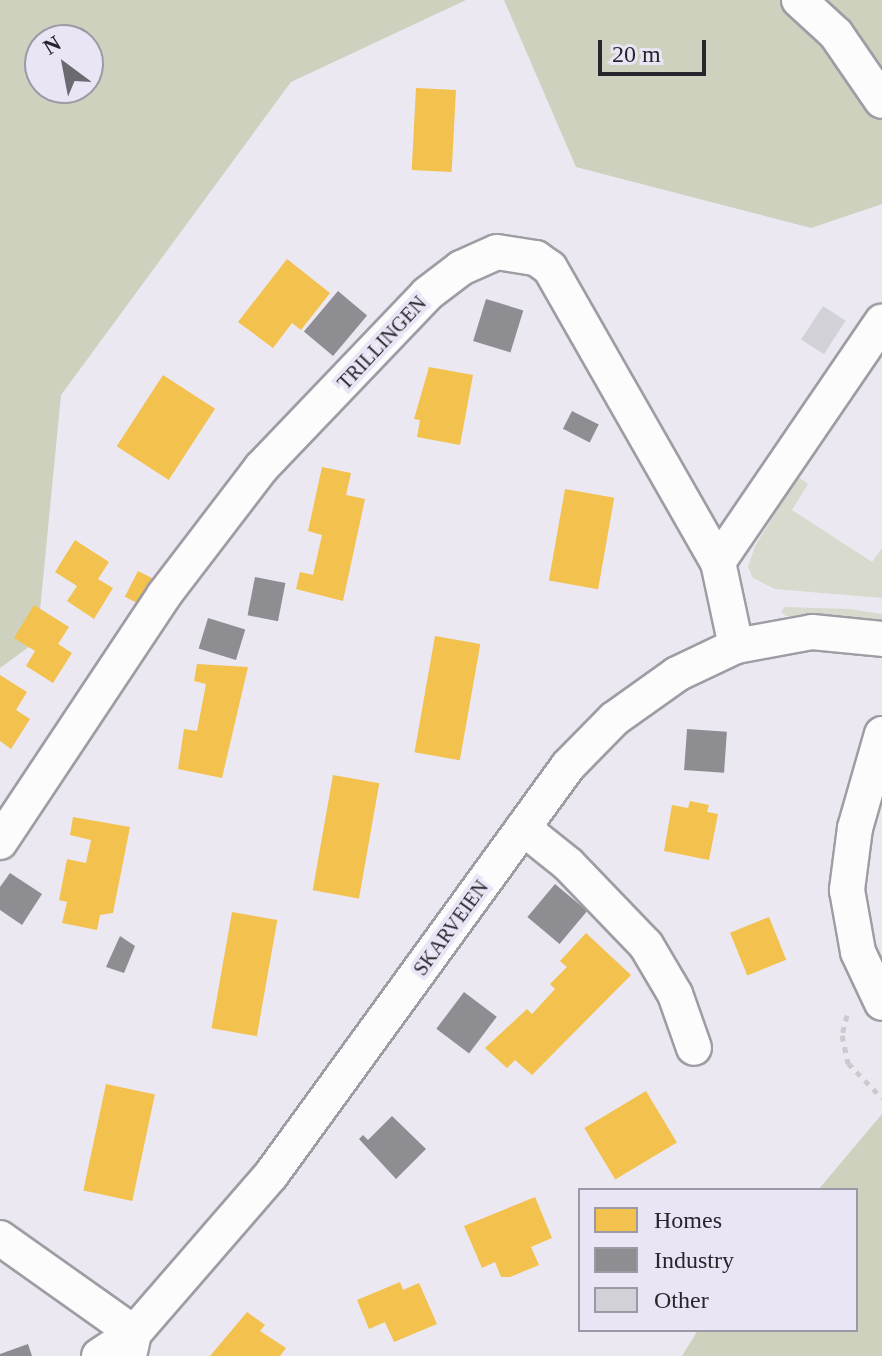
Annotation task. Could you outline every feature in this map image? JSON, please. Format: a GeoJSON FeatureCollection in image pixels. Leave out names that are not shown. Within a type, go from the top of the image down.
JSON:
{"type":"FeatureCollection","features":[{"type":"Feature","properties":{"kind":"street"},"geometry":{"type":"LineString","coordinates":[[799,0],[836,34],[882,101]]}},
{"type":"Feature","properties":{"kind":"street","name":"TRILLINGEN"},"geometry":{"type":"LineString","coordinates":[[0,842],[164,595],[261,468],[427,294],[478,259],[516,253],[550,268],[718,562],[736,646]]}},
{"type":"Feature","properties":{"kind":"street"},"geometry":{"type":"LineString","coordinates":[[718,562],[882,322]]}},
{"type":"Feature","properties":{"kind":"street","name":"SKARVEIEN"},"geometry":{"type":"LineString","coordinates":[[99,1356],[131,1344],[271,1175],[568,766],[614,719],[677,674],[736,646],[812,632],[882,639]]}},
{"type":"Feature","properties":{"kind":"street"},"geometry":{"type":"LineString","coordinates":[[882,734],[855,828],[847,890],[858,952],[882,1003]]}},
{"type":"Feature","properties":{"kind":"street"},"geometry":{"type":"LineString","coordinates":[[523,828],[568,864],[646,945],[675,994],[694,1048]]}},
{"type":"Feature","properties":{"kind":"street"},"geometry":{"type":"LineString","coordinates":[[0,1238],[131,1344]]}},
{"type":"Feature","properties":{"kind":"path"},"geometry":{"type":"LineString","coordinates":[[848,1012],[842,1035],[848,1063],[882,1098]]}},
{"type":"Feature","properties":{"kind":"shaded area"},"geometry":{"type":"Polygon","coordinates":[[[798,477],[808,484],[792,510],[872,562],[882,548],[882,598],[775,589],[753,578],[748,567],[755,546],[798,477]]]}},
{"type":"Feature","properties":{"kind":"shaded area"},"geometry":{"type":"Polygon","coordinates":[[[785,607],[849,609],[882,614],[882,620],[786,616],[781,612],[785,607]]]}},
{"type":"Feature","properties":{"kind":"green space"},"geometry":{"type":"Polygon","coordinates":[[[0,0],[466,0],[291,82],[61,395],[37,641],[0,668],[0,0]]]}},
{"type":"Feature","properties":{"kind":"green space"},"geometry":{"type":"Polygon","coordinates":[[[504,0],[882,0],[882,204],[811,228],[576,167],[504,0]]]}},
{"type":"Feature","properties":{"kind":"green space"},"geometry":{"type":"Polygon","coordinates":[[[882,1114],[882,1356],[682,1356],[697,1332],[858,1332],[858,1188],[820,1188],[882,1114]]]}},
{"type":"Feature","properties":{"kind":"building: Homes"},"geometry":{"type":"Polygon","coordinates":[[[416,88],[456,90],[452,172],[412,170],[416,88]]]}},
{"type":"Feature","properties":{"kind":"building: Homes"},"geometry":{"type":"Polygon","coordinates":[[[287,259],[330,293],[301,330],[292,323],[273,348],[238,322],[287,259]]]}},
{"type":"Feature","properties":{"kind":"building: Homes"},"geometry":{"type":"Polygon","coordinates":[[[429,367],[473,375],[460,445],[417,437],[420,420],[414,419],[429,367]]]}},
{"type":"Feature","properties":{"kind":"building: Homes"},"geometry":{"type":"Polygon","coordinates":[[[163,375],[215,409],[169,480],[117,446],[163,375]]]}},
{"type":"Feature","properties":{"kind":"building: Homes"},"geometry":{"type":"Polygon","coordinates":[[[322,467],[351,473],[346,495],[365,499],[343,601],[296,589],[300,572],[313,575],[322,535],[308,531],[322,467]]]}},
{"type":"Feature","properties":{"kind":"building: Homes"},"geometry":{"type":"Polygon","coordinates":[[[565,489],[614,498],[598,589],[549,581],[565,489]]]}},
{"type":"Feature","properties":{"kind":"building: Homes"},"geometry":{"type":"Polygon","coordinates":[[[75,540],[109,562],[98,579],[113,588],[94,619],[67,601],[77,586],[55,572],[75,540]]]}},
{"type":"Feature","properties":{"kind":"building: Homes"},"geometry":{"type":"Polygon","coordinates":[[[138,571],[152,578],[139,604],[125,597],[138,571]]]}},
{"type":"Feature","properties":{"kind":"building: Homes"},"geometry":{"type":"Polygon","coordinates":[[[34,605],[69,627],[58,644],[72,653],[53,683],[26,666],[35,651],[14,638],[34,605]]]}},
{"type":"Feature","properties":{"kind":"building: Homes"},"geometry":{"type":"Polygon","coordinates":[[[435,636],[480,644],[460,760],[415,752],[435,636]]]}},
{"type":"Feature","properties":{"kind":"building: Homes"},"geometry":{"type":"Polygon","coordinates":[[[197,664],[248,667],[222,778],[178,769],[184,729],[197,731],[206,684],[194,681],[197,664]]]}},
{"type":"Feature","properties":{"kind":"building: Homes"},"geometry":{"type":"Polygon","coordinates":[[[0,675],[27,692],[16,710],[30,719],[11,749],[0,741],[0,675]]]}},
{"type":"Feature","properties":{"kind":"building: Homes"},"geometry":{"type":"Polygon","coordinates":[[[333,775],[379,783],[359,898],[313,890],[333,775]]]}},
{"type":"Feature","properties":{"kind":"building: Homes"},"geometry":{"type":"Polygon","coordinates":[[[690,801],[709,805],[707,812],[718,814],[709,860],[664,851],[672,805],[688,808],[690,801]]]}},
{"type":"Feature","properties":{"kind":"building: Homes"},"geometry":{"type":"Polygon","coordinates":[[[73,817],[130,827],[113,913],[100,915],[97,930],[62,923],[67,902],[59,900],[67,859],[86,863],[91,840],[70,835],[73,817]]]}},
{"type":"Feature","properties":{"kind":"building: Homes"},"geometry":{"type":"Polygon","coordinates":[[[232,912],[277,920],[257,1036],[212,1028],[232,912]]]}},
{"type":"Feature","properties":{"kind":"building: Homes"},"geometry":{"type":"Polygon","coordinates":[[[769,917],[786,960],[747,975],[730,933],[769,917]]]}},
{"type":"Feature","properties":{"kind":"building: Homes"},"geometry":{"type":"Polygon","coordinates":[[[586,933],[631,975],[532,1075],[515,1060],[507,1068],[485,1048],[527,1009],[532,1014],[555,989],[550,984],[567,967],[560,961],[586,933]]]}},
{"type":"Feature","properties":{"kind":"building: Homes"},"geometry":{"type":"Polygon","coordinates":[[[106,1084],[155,1094],[132,1201],[83,1191],[106,1084]]]}},
{"type":"Feature","properties":{"kind":"building: Homes"},"geometry":{"type":"Polygon","coordinates":[[[646,1091],[677,1142],[615,1180],[584,1128],[646,1091]]]}},
{"type":"Feature","properties":{"kind":"building: Homes"},"geometry":{"type":"Polygon","coordinates":[[[535,1197],[552,1238],[531,1247],[539,1265],[510,1277],[501,1277],[495,1262],[482,1268],[464,1226],[535,1197]]]}},
{"type":"Feature","properties":{"kind":"building: Homes"},"geometry":{"type":"Polygon","coordinates":[[[400,1282],[403,1290],[419,1283],[437,1324],[394,1342],[385,1322],[369,1329],[357,1300],[400,1282]]]}},
{"type":"Feature","properties":{"kind":"building: Homes"},"geometry":{"type":"Polygon","coordinates":[[[247,1312],[265,1325],[260,1331],[286,1348],[280,1356],[210,1356],[247,1312]]]}},
{"type":"Feature","properties":{"kind":"building: Industry"},"geometry":{"type":"Polygon","coordinates":[[[338,291],[367,315],[333,356],[304,332],[338,291]]]}},
{"type":"Feature","properties":{"kind":"building: Industry"},"geometry":{"type":"Polygon","coordinates":[[[486,299],[523,310],[510,352],[473,341],[486,299]]]}},
{"type":"Feature","properties":{"kind":"building: Industry"},"geometry":{"type":"Polygon","coordinates":[[[572,411],[599,425],[590,442],[563,429],[572,411]]]}},
{"type":"Feature","properties":{"kind":"building: Industry"},"geometry":{"type":"Polygon","coordinates":[[[255,577],[285,583],[278,621],[248,615],[255,577]]]}},
{"type":"Feature","properties":{"kind":"building: Industry"},"geometry":{"type":"Polygon","coordinates":[[[208,618],[245,629],[236,660],[199,649],[208,618]]]}},
{"type":"Feature","properties":{"kind":"building: Industry"},"geometry":{"type":"Polygon","coordinates":[[[687,729],[727,732],[724,773],[684,770],[687,729]]]}},
{"type":"Feature","properties":{"kind":"building: Industry"},"geometry":{"type":"Polygon","coordinates":[[[10,873],[42,894],[22,925],[0,910],[0,887],[10,873]]]}},
{"type":"Feature","properties":{"kind":"building: Industry"},"geometry":{"type":"Polygon","coordinates":[[[555,884],[587,911],[560,944],[527,917],[555,884]]]}},
{"type":"Feature","properties":{"kind":"building: Industry"},"geometry":{"type":"Polygon","coordinates":[[[120,936],[135,946],[124,973],[106,967],[120,936]]]}},
{"type":"Feature","properties":{"kind":"building: Industry"},"geometry":{"type":"Polygon","coordinates":[[[464,992],[497,1017],[469,1053],[436,1029],[464,992]]]}},
{"type":"Feature","properties":{"kind":"building: Industry"},"geometry":{"type":"Polygon","coordinates":[[[392,1116],[426,1149],[396,1179],[359,1139],[363,1135],[368,1140],[392,1116]]]}},
{"type":"Feature","properties":{"kind":"building: Industry"},"geometry":{"type":"Polygon","coordinates":[[[28,1344],[32,1356],[0,1356],[0,1354],[28,1344]]]}},
{"type":"Feature","properties":{"kind":"building: Other"},"geometry":{"type":"Polygon","coordinates":[[[823,306],[846,321],[824,354],[801,340],[823,306]]]}}]}
